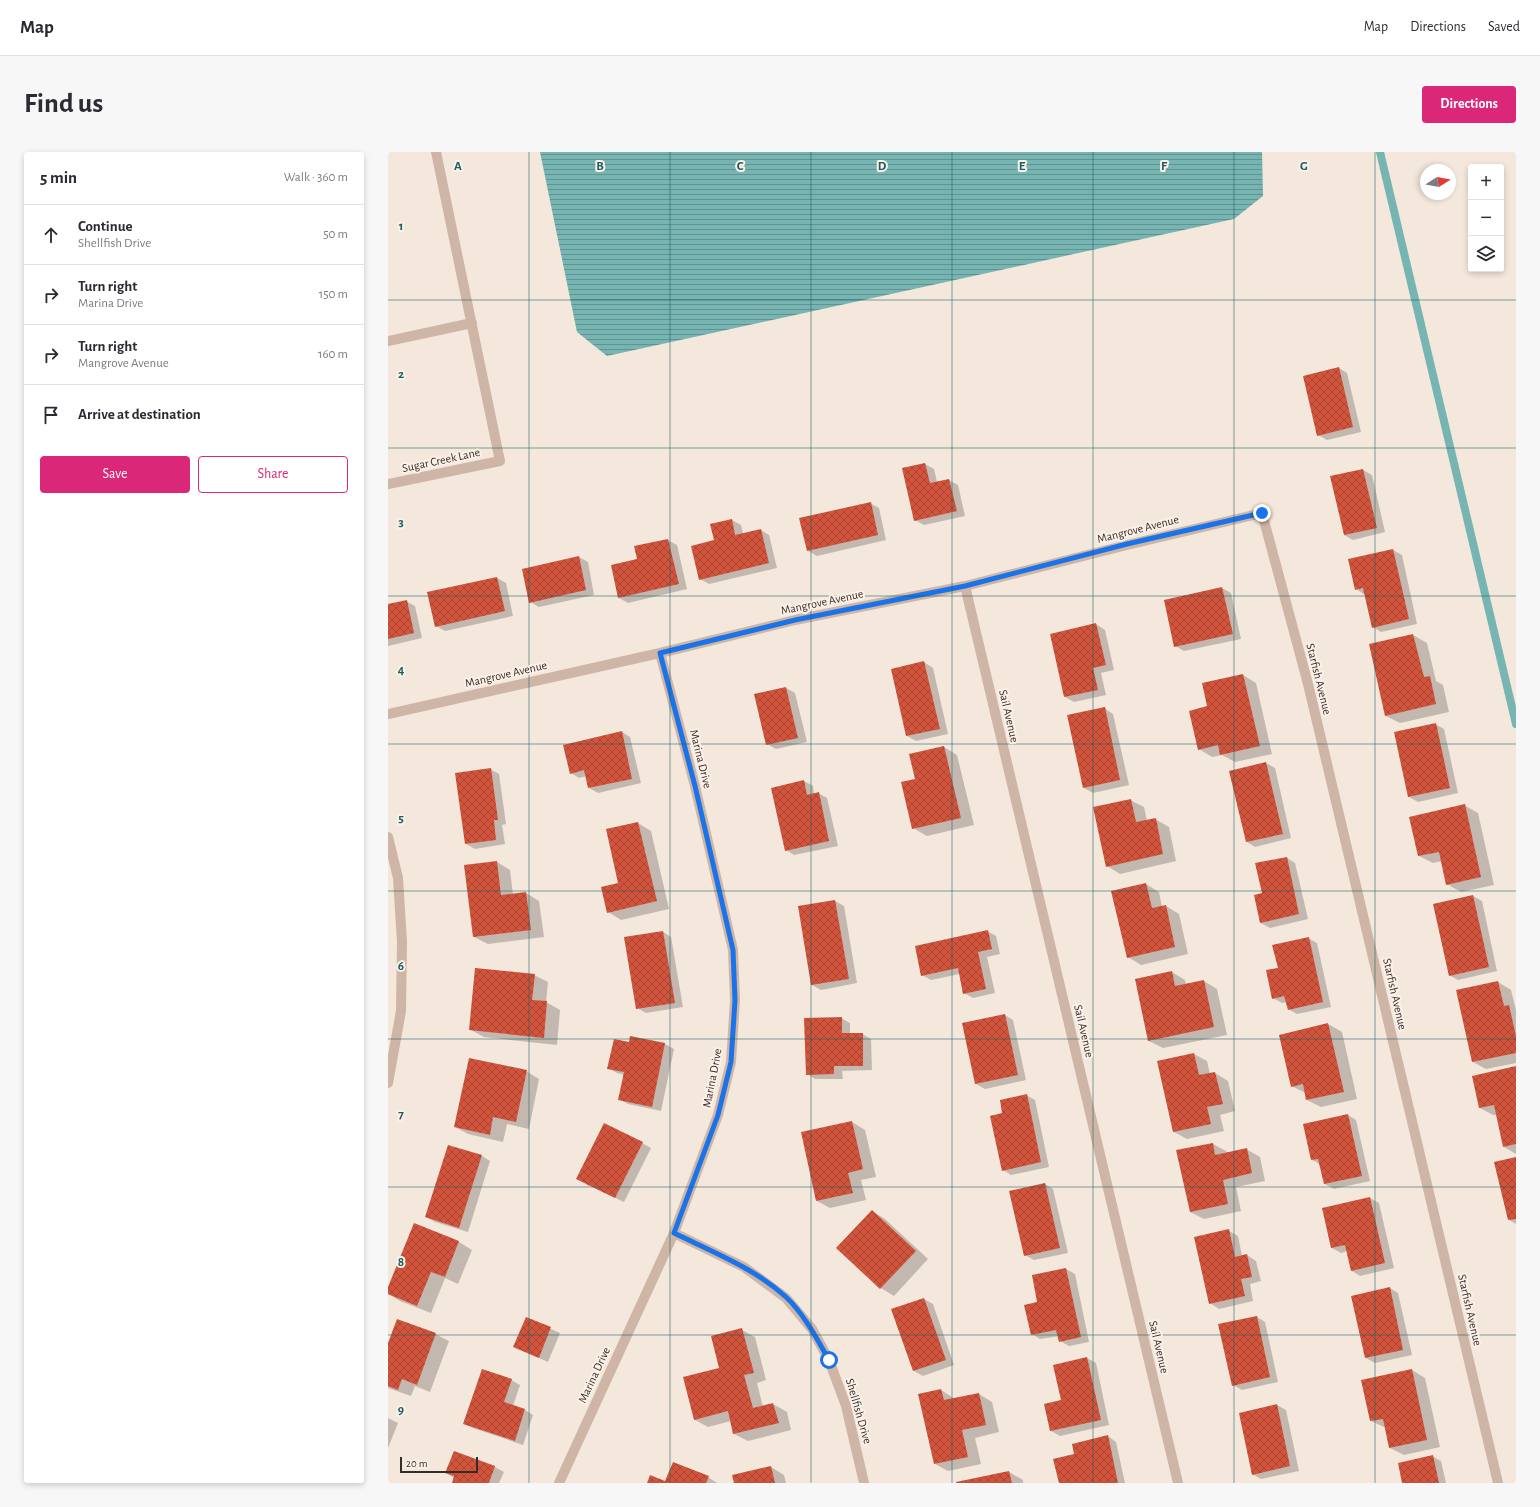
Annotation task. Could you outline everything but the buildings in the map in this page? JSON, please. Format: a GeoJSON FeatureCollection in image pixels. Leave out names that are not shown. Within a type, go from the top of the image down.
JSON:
{"type":"FeatureCollection","features":[{"type":"Feature","properties":{"kind":"street"},"geometry":{"type":"LineString","coordinates":[[388,341],[472,323],[436,152]]}},
{"type":"Feature","properties":{"kind":"street","name":"Sugar Creek Lane"},"geometry":{"type":"LineString","coordinates":[[388,484],[500,461],[472,323]]}},
{"type":"Feature","properties":{"kind":"street","name":"Mangrove Avenue"},"geometry":{"type":"LineString","coordinates":[[388,714],[660,653],[795,620],[965,586],[1127,544],[1262,513]]}},
{"type":"Feature","properties":{"kind":"street","name":"Starfish Avenue"},"geometry":{"type":"LineString","coordinates":[[1262,513],[1310,691],[1498,1483]]}},
{"type":"Feature","properties":{"kind":"street","name":"Sail Avenue"},"geometry":{"type":"LineString","coordinates":[[965,586],[1178,1483]]}},
{"type":"Feature","properties":{"kind":"street","name":"Marina Drive"},"geometry":{"type":"LineString","coordinates":[[559,1483],[674,1233],[718,1115],[731,1062],[735,1000],[733,950],[695,786],[660,653]]}},
{"type":"Feature","properties":{"kind":"street"},"geometry":{"type":"LineString","coordinates":[[388,836],[398,878],[402,942],[401,1011],[388,1083]]}},
{"type":"Feature","properties":{"kind":"street","name":"Shellfish Drive"},"geometry":{"type":"LineString","coordinates":[[674,1233],[744,1266],[786,1298],[812,1329],[829,1360],[846,1406],[864,1483]]}},
{"type":"Feature","properties":{"kind":"water"},"geometry":{"type":"Polygon","coordinates":[[[540,152],[1262,152],[1263,196],[1234,219],[607,356],[577,332],[540,152]]]}},
{"type":"Feature","properties":{"kind":"waterway"},"geometry":{"type":"LineString","coordinates":[[1380,152],[1516,724]]}},
{"type":"Feature","properties":{"kind":"route"},"geometry":{"type":"LineString","coordinates":[[829,1360],[812,1329],[786,1298],[744,1266],[674,1233],[718,1115],[731,1062],[735,1000],[733,950],[695,786],[660,653],[795,620],[965,586],[1127,544],[1262,513]]}}]}
